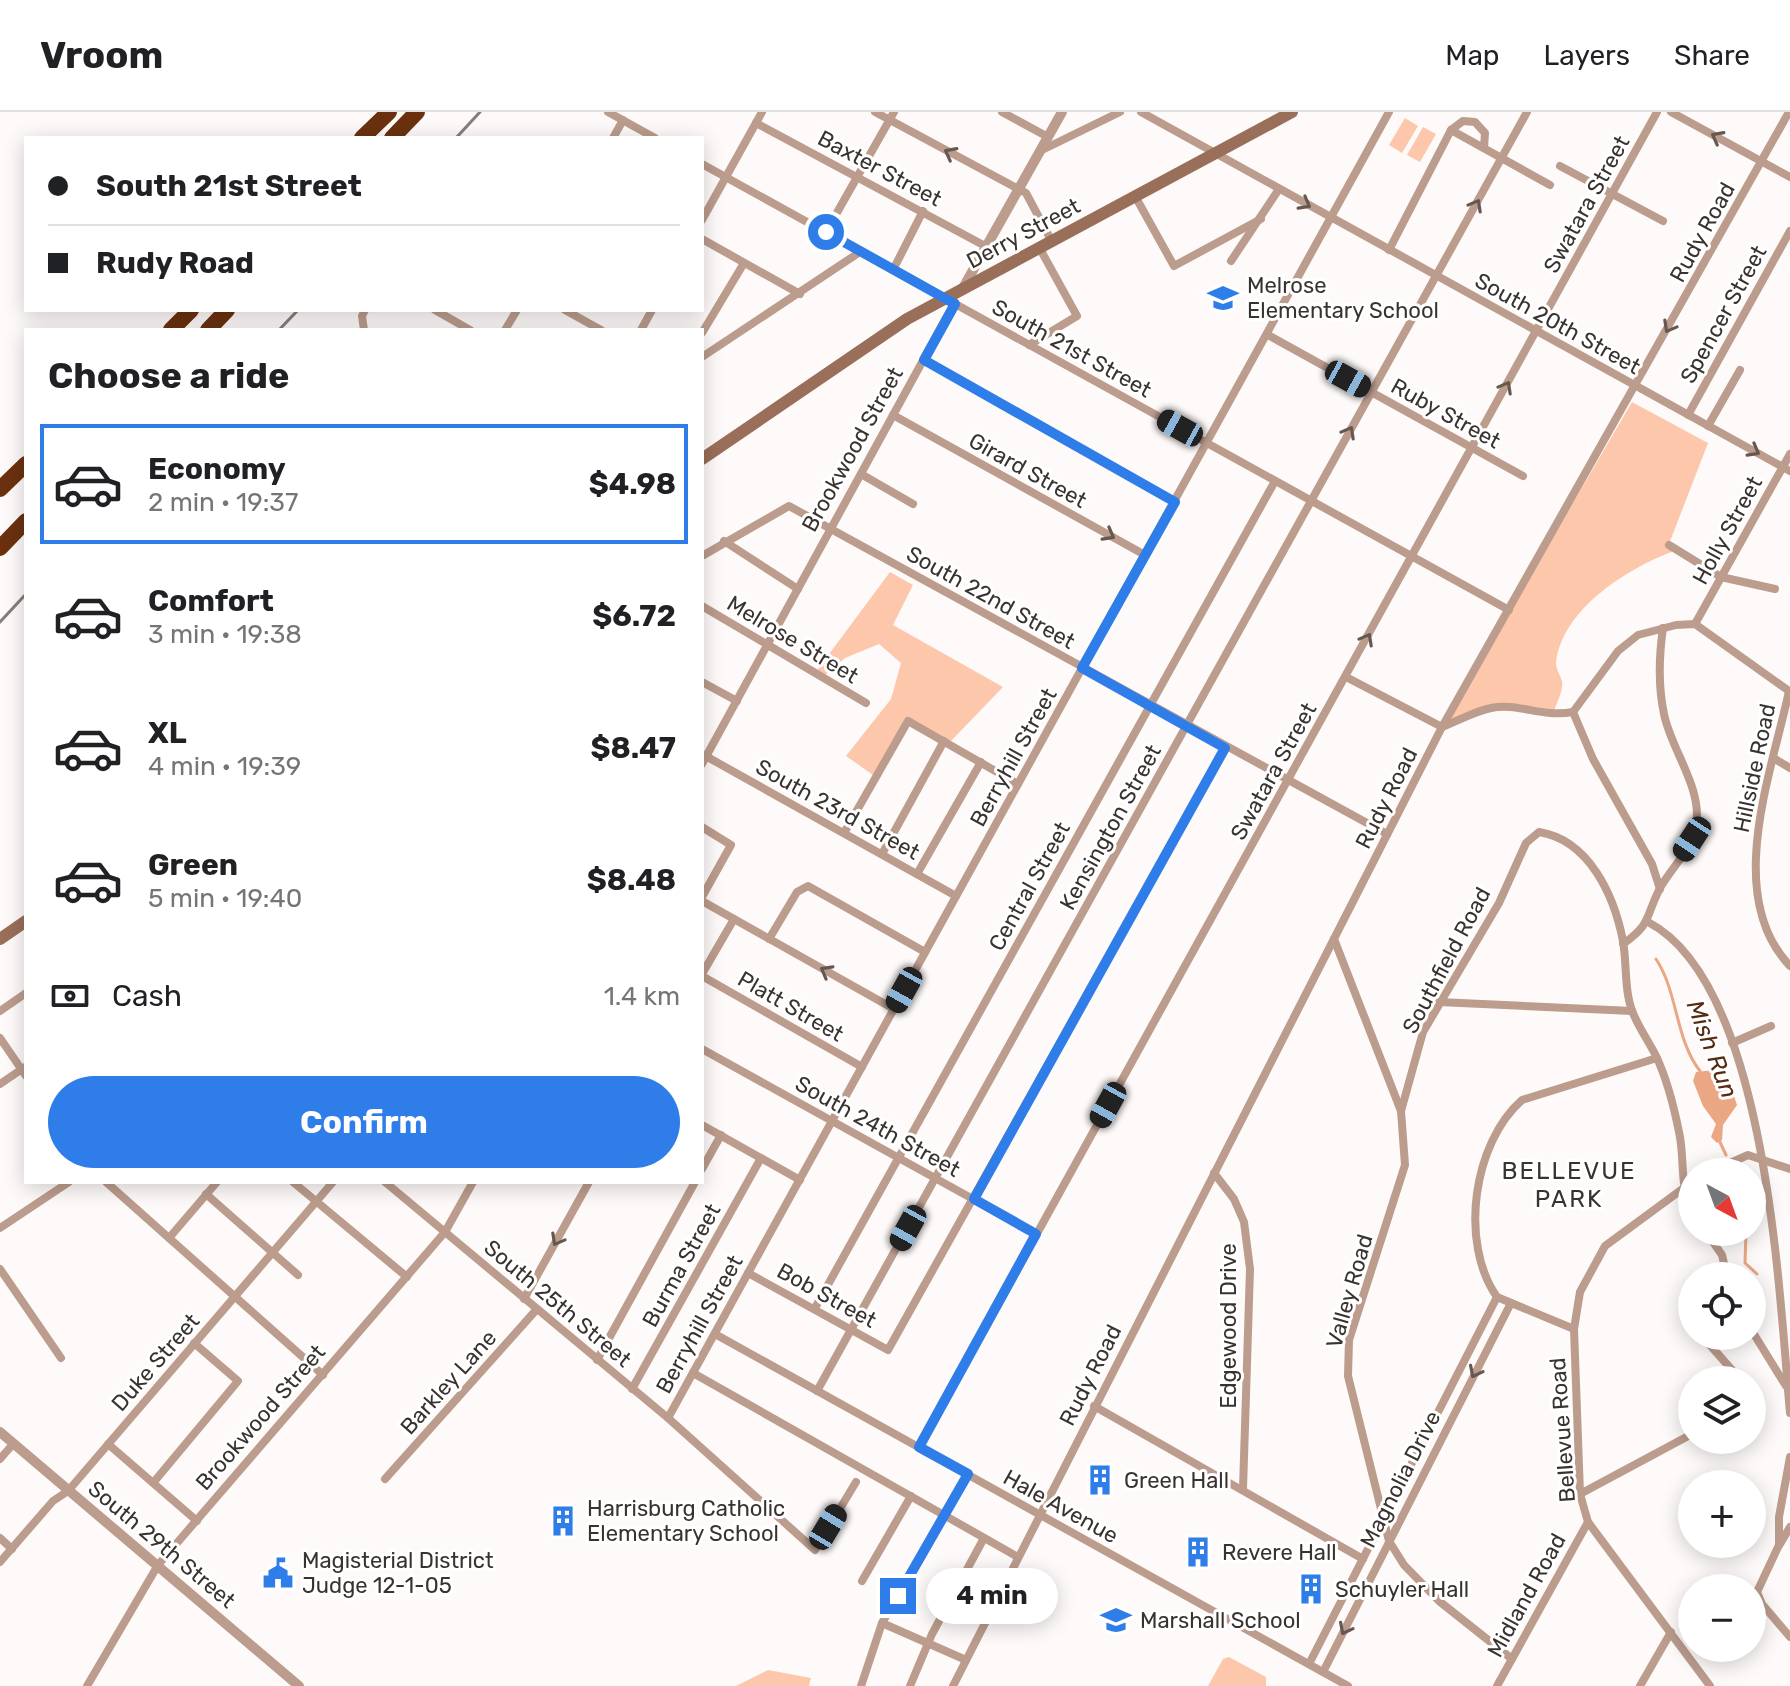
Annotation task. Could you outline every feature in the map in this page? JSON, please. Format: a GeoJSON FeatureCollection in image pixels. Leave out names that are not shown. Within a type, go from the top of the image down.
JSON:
{"type":"FeatureCollection","features":[{"type":"Feature","properties":{"kind":"highway"},"geometry":{"type":"LineString","coordinates":[[364,136],[389,112]]}},
{"type":"Feature","properties":{"kind":"highway"},"geometry":{"type":"LineString","coordinates":[[394,136],[417,112]]}},
{"type":"Feature","properties":{"kind":"highway"},"geometry":{"type":"LineString","coordinates":[[173,328],[189,312]]}},
{"type":"Feature","properties":{"kind":"highway"},"geometry":{"type":"LineString","coordinates":[[210,328],[225,312]]}},
{"type":"Feature","properties":{"kind":"highway"},"geometry":{"type":"LineString","coordinates":[[0,489],[24,466]]}},
{"type":"Feature","properties":{"kind":"highway"},"geometry":{"type":"LineString","coordinates":[[0,548],[24,523]]}},
{"type":"Feature","properties":{"kind":"main road","name":"Derry Street"},"geometry":{"type":"LineString","coordinates":[[704,458],[907,319],[950,301],[963,288],[1212,152],[1292,112]]}},
{"type":"Feature","properties":{"kind":"main road"},"geometry":{"type":"LineString","coordinates":[[0,939],[24,922]]}},
{"type":"Feature","properties":{"kind":"street"},"geometry":{"type":"LineString","coordinates":[[608,112],[651,136]]}},
{"type":"Feature","properties":{"kind":"street"},"geometry":{"type":"LineString","coordinates":[[704,216],[762,112]]}},
{"type":"Feature","properties":{"kind":"street"},"geometry":{"type":"LineString","coordinates":[[875,112],[891,116],[1026,193],[1077,316],[1029,345]]}},
{"type":"Feature","properties":{"kind":"street"},"geometry":{"type":"LineString","coordinates":[[1002,112],[1048,137]]}},
{"type":"Feature","properties":{"kind":"street"},"geometry":{"type":"LineString","coordinates":[[963,288],[1062,112]]}},
{"type":"Feature","properties":{"kind":"street"},"geometry":{"type":"LineString","coordinates":[[1040,151],[1120,112]]}},
{"type":"Feature","properties":{"kind":"street","name":"South 20th Street"},"geometry":{"type":"LineString","coordinates":[[1141,112],[1786,469]]}},
{"type":"Feature","properties":{"kind":"street","name":"Berryhill Street"},"geometry":{"type":"LineString","coordinates":[[668,1418],[1389,112]]}},
{"type":"Feature","properties":{"kind":"street","name":"Kensington Street"},"geometry":{"type":"LineString","coordinates":[[817,1391],[1527,112]]}},
{"type":"Feature","properties":{"kind":"street","name":"Swatara Street"},"geometry":{"type":"LineString","coordinates":[[919,1447],[1657,112]]}},
{"type":"Feature","properties":{"kind":"street"},"geometry":{"type":"LineString","coordinates":[[1671,112],[1790,177]]}},
{"type":"Feature","properties":{"kind":"street","name":"Rudy Road"},"geometry":{"type":"LineString","coordinates":[[953,1686],[1442,727],[1789,112]]}},
{"type":"Feature","properties":{"kind":"street"},"geometry":{"type":"LineString","coordinates":[[826,232],[891,116]]}},
{"type":"Feature","properties":{"kind":"street"},"geometry":{"type":"LineString","coordinates":[[614,136],[623,120]]}},
{"type":"Feature","properties":{"kind":"street"},"geometry":{"type":"LineString","coordinates":[[1389,250],[1451,130],[1463,121],[1475,122],[1485,133],[1484,148]]}},
{"type":"Feature","properties":{"kind":"street","name":"Baxter Street"},"geometry":{"type":"LineString","coordinates":[[756,123],[987,247]]}},
{"type":"Feature","properties":{"kind":"street"},"geometry":{"type":"LineString","coordinates":[[1451,130],[1550,185]]}},
{"type":"Feature","properties":{"kind":"street","name":"South 21st Street"},"geometry":{"type":"LineString","coordinates":[[704,165],[1509,610]]}},
{"type":"Feature","properties":{"kind":"street"},"geometry":{"type":"LineString","coordinates":[[1560,166],[1663,221]]}},
{"type":"Feature","properties":{"kind":"street"},"geometry":{"type":"LineString","coordinates":[[1231,261],[1279,189]]}},
{"type":"Feature","properties":{"kind":"street"},"geometry":{"type":"LineString","coordinates":[[1135,196],[1174,266],[1261,219]]}},
{"type":"Feature","properties":{"kind":"street"},"geometry":{"type":"LineString","coordinates":[[893,270],[923,211]]}},
{"type":"Feature","properties":{"kind":"street","name":"Spencer Street"},"geometry":{"type":"LineString","coordinates":[[1688,415],[1790,231]]}},
{"type":"Feature","properties":{"kind":"street"},"geometry":{"type":"LineString","coordinates":[[704,240],[800,294]]}},
{"type":"Feature","properties":{"kind":"street"},"geometry":{"type":"LineString","coordinates":[[704,356],[860,252]]}},
{"type":"Feature","properties":{"kind":"street"},"geometry":{"type":"LineString","coordinates":[[704,330],[744,263]]}},
{"type":"Feature","properties":{"kind":"street","name":"Brookwood Street"},"geometry":{"type":"LineString","coordinates":[[704,756],[924,360],[950,301]]}},
{"type":"Feature","properties":{"kind":"street"},"geometry":{"type":"LineString","coordinates":[[438,312],[466,328]]}},
{"type":"Feature","properties":{"kind":"street"},"geometry":{"type":"LineString","coordinates":[[569,312],[597,328]]}},
{"type":"Feature","properties":{"kind":"street","name":"Ruby Street"},"geometry":{"type":"LineString","coordinates":[[1268,335],[1523,476]]}},
{"type":"Feature","properties":{"kind":"street"},"geometry":{"type":"LineString","coordinates":[[924,360],[1175,502]]}},
{"type":"Feature","properties":{"kind":"street"},"geometry":{"type":"LineString","coordinates":[[1708,426],[1740,370]]}},
{"type":"Feature","properties":{"kind":"street","name":"Girard Street"},"geometry":{"type":"LineString","coordinates":[[893,415],[1145,555]]}},
{"type":"Feature","properties":{"kind":"street","name":"Holly Street"},"geometry":{"type":"LineString","coordinates":[[1695,624],[1786,469],[1790,454]]}},
{"type":"Feature","properties":{"kind":"street"},"geometry":{"type":"LineString","coordinates":[[861,474],[913,504]]}},
{"type":"Feature","properties":{"kind":"street","name":"Central Street"},"geometry":{"type":"LineString","coordinates":[[815,1308],[1275,481]]}},
{"type":"Feature","properties":{"kind":"street","name":"South 22nd Street"},"geometry":{"type":"LineString","coordinates":[[724,541],[789,506],[1225,748],[1387,834]]}},
{"type":"Feature","properties":{"kind":"street"},"geometry":{"type":"LineString","coordinates":[[704,555],[724,541],[798,589]]}},
{"type":"Feature","properties":{"kind":"street"},"geometry":{"type":"LineString","coordinates":[[1669,545],[1721,577],[1775,589]]}},
{"type":"Feature","properties":{"kind":"street","name":"Melrose Street"},"geometry":{"type":"LineString","coordinates":[[704,607],[866,703]]}},
{"type":"Feature","properties":{"kind":"street"},"geometry":{"type":"LineString","coordinates":[[1346,677],[1442,727],[1491,708],[1509,707],[1552,716],[1573,712],[1618,651],[1638,635],[1695,624]]}},
{"type":"Feature","properties":{"kind":"street","name":"Hillside Road"},"geometry":{"type":"LineString","coordinates":[[1695,624],[1790,691],[1761,815],[1754,874],[1772,940],[1790,966]]}},
{"type":"Feature","properties":{"kind":"street"},"geometry":{"type":"LineString","coordinates":[[1663,628],[1659,656],[1664,715],[1691,788],[1696,825],[1692,839],[1660,889],[1648,922],[1623,944],[1632,1011],[1657,1058],[1684,1158]]}},
{"type":"Feature","properties":{"kind":"street"},"geometry":{"type":"LineString","coordinates":[[704,683],[737,701]]}},
{"type":"Feature","properties":{"kind":"street"},"geometry":{"type":"LineString","coordinates":[[1573,712],[1593,759],[1652,864],[1660,889]]}},
{"type":"Feature","properties":{"kind":"street"},"geometry":{"type":"LineString","coordinates":[[844,833],[908,721],[1018,784]]}},
{"type":"Feature","properties":{"kind":"street"},"geometry":{"type":"LineString","coordinates":[[882,854],[944,741]]}},
{"type":"Feature","properties":{"kind":"street"},"geometry":{"type":"LineString","coordinates":[[974,1199],[1225,748]]}},
{"type":"Feature","properties":{"kind":"street","name":"South 23rd Street"},"geometry":{"type":"LineString","coordinates":[[704,759],[956,896]]}},
{"type":"Feature","properties":{"kind":"street"},"geometry":{"type":"LineString","coordinates":[[1775,759],[1790,768]]}},
{"type":"Feature","properties":{"kind":"street"},"geometry":{"type":"LineString","coordinates":[[917,874],[981,762]]}},
{"type":"Feature","properties":{"kind":"street"},"geometry":{"type":"LineString","coordinates":[[704,828],[731,845],[704,895]]}},
{"type":"Feature","properties":{"kind":"street","name":"Southfield Road"},"geometry":{"type":"LineString","coordinates":[[1401,1111],[1423,1032],[1499,903],[1526,843],[1539,832],[1557,835],[1578,849],[1596,870],[1623,944]]}},
{"type":"Feature","properties":{"kind":"street"},"geometry":{"type":"LineString","coordinates":[[769,939],[797,892],[808,886],[925,952]]}},
{"type":"Feature","properties":{"kind":"street"},"geometry":{"type":"LineString","coordinates":[[704,900],[894,1009]]}},
{"type":"Feature","properties":{"kind":"street"},"geometry":{"type":"LineString","coordinates":[[704,972],[734,919]]}},
{"type":"Feature","properties":{"kind":"street"},"geometry":{"type":"LineString","coordinates":[[1648,922],[1672,939],[1699,969],[1732,1043],[1763,1158],[1748,1155],[1741,1158]]}},
{"type":"Feature","properties":{"kind":"street","name":"Valley Road"},"geometry":{"type":"LineString","coordinates":[[1334,939],[1401,1111],[1405,1165],[1349,1340],[1348,1376],[1389,1541],[1404,1565],[1439,1601],[1512,1659]]}},
{"type":"Feature","properties":{"kind":"street","name":"Platt Street"},"geometry":{"type":"LineString","coordinates":[[704,976],[862,1067]]}},
{"type":"Feature","properties":{"kind":"street"},"geometry":{"type":"LineString","coordinates":[[0,1011],[24,994]]}},
{"type":"Feature","properties":{"kind":"street"},"geometry":{"type":"LineString","coordinates":[[1439,1002],[1632,1011]]}},
{"type":"Feature","properties":{"kind":"street"},"geometry":{"type":"LineString","coordinates":[[1732,1043],[1771,1026]]}},
{"type":"Feature","properties":{"kind":"street"},"geometry":{"type":"LineString","coordinates":[[0,1038],[24,1070]]}},
{"type":"Feature","properties":{"kind":"street","name":"South 24th Street"},"geometry":{"type":"LineString","coordinates":[[704,1050],[1036,1234]]}},
{"type":"Feature","properties":{"kind":"street"},"geometry":{"type":"LineString","coordinates":[[1574,1329],[1497,1297],[1480,1268],[1476,1237],[1481,1167],[1505,1116],[1522,1100],[1657,1058]]}},
{"type":"Feature","properties":{"kind":"street"},"geometry":{"type":"LineString","coordinates":[[0,1084],[24,1072]]}},
{"type":"Feature","properties":{"kind":"street"},"geometry":{"type":"LineString","coordinates":[[704,1126],[800,1180]]}},
{"type":"Feature","properties":{"kind":"street"},"geometry":{"type":"LineString","coordinates":[[704,1165],[721,1135]]}},
{"type":"Feature","properties":{"kind":"street","name":"Burma Street"},"geometry":{"type":"LineString","coordinates":[[632,1389],[761,1158]]}},
{"type":"Feature","properties":{"kind":"street"},"geometry":{"type":"LineString","coordinates":[[1766,1159],[1790,1169]]}},
{"type":"Feature","properties":{"kind":"street","name":"Edgewood Drive"},"geometry":{"type":"LineString","coordinates":[[1214,1173],[1234,1199],[1244,1222],[1250,1269],[1243,1489]]}},
{"type":"Feature","properties":{"kind":"street"},"geometry":{"type":"LineString","coordinates":[[1766,1179],[1779,1270],[1790,1413]]}},
{"type":"Feature","properties":{"kind":"street"},"geometry":{"type":"LineString","coordinates":[[0,1228],[66,1184]]}},
{"type":"Feature","properties":{"kind":"street"},"geometry":{"type":"LineString","coordinates":[[108,1184],[323,1375]]}},
{"type":"Feature","properties":{"kind":"street"},"geometry":{"type":"LineString","coordinates":[[169,1238],[215,1184]]}},
{"type":"Feature","properties":{"kind":"street"},"geometry":{"type":"LineString","coordinates":[[296,1184],[407,1277]]}},
{"type":"Feature","properties":{"kind":"street","name":"Duke Street"},"geometry":{"type":"LineString","coordinates":[[0,1562],[53,1501],[68,1491],[331,1184]]}},
{"type":"Feature","properties":{"kind":"street","name":"South 25th Street"},"geometry":{"type":"LineString","coordinates":[[387,1184],[668,1418],[815,1550],[856,1482]]}},
{"type":"Feature","properties":{"kind":"street","name":"Brookwood Street"},"geometry":{"type":"LineString","coordinates":[[87,1686],[158,1565],[445,1232],[472,1184]]}},
{"type":"Feature","properties":{"kind":"street"},"geometry":{"type":"LineString","coordinates":[[524,1299],[588,1184]]}},
{"type":"Feature","properties":{"kind":"street"},"geometry":{"type":"LineString","coordinates":[[597,1360],[694,1184]]}},
{"type":"Feature","properties":{"kind":"street","name":"Bellevue Road"},"geometry":{"type":"LineString","coordinates":[[1678,1191],[1605,1246],[1580,1292],[1574,1329],[1580,1494],[1588,1522],[1710,1686]]}},
{"type":"Feature","properties":{"kind":"street"},"geometry":{"type":"LineString","coordinates":[[206,1194],[298,1275]]}},
{"type":"Feature","properties":{"kind":"street","name":"Bob Street"},"geometry":{"type":"LineString","coordinates":[[748,1273],[888,1350],[974,1199]]}},
{"type":"Feature","properties":{"kind":"street"},"geometry":{"type":"LineString","coordinates":[[0,1269],[61,1358]]}},
{"type":"Feature","properties":{"kind":"street","name":"Magnolia Drive"},"geometry":{"type":"LineString","coordinates":[[1309,1664],[1497,1297]]}},
{"type":"Feature","properties":{"kind":"street","name":"Magnolia Drive"},"geometry":{"type":"LineString","coordinates":[[1323,1672],[1511,1303]]}},
{"type":"Feature","properties":{"kind":"street","name":"Barkley Lane"},"geometry":{"type":"LineString","coordinates":[[385,1479],[537,1309]]}},
{"type":"Feature","properties":{"kind":"street"},"geometry":{"type":"LineString","coordinates":[[1783,1342],[1790,1330]]}},
{"type":"Feature","properties":{"kind":"street","name":"Hale Avenue"},"geometry":{"type":"LineString","coordinates":[[715,1334],[1348,1686]]}},
{"type":"Feature","properties":{"kind":"street"},"geometry":{"type":"LineString","coordinates":[[153,1483],[238,1381],[194,1343]]}},
{"type":"Feature","properties":{"kind":"street"},"geometry":{"type":"LineString","coordinates":[[1714,1350],[1728,1366]]}},
{"type":"Feature","properties":{"kind":"street"},"geometry":{"type":"LineString","coordinates":[[1764,1350],[1788,1390]]}},
{"type":"Feature","properties":{"kind":"street"},"geometry":{"type":"LineString","coordinates":[[693,1373],[1018,1557]]}},
{"type":"Feature","properties":{"kind":"street"},"geometry":{"type":"LineString","coordinates":[[1094,1406],[1363,1559]]}},
{"type":"Feature","properties":{"kind":"street","name":"South 29th Street"},"geometry":{"type":"LineString","coordinates":[[0,1432],[299,1686]]}},
{"type":"Feature","properties":{"kind":"street"},"geometry":{"type":"LineString","coordinates":[[1580,1494],[1678,1442]]}},
{"type":"Feature","properties":{"kind":"street"},"geometry":{"type":"LineString","coordinates":[[0,1459],[13,1444]]}},
{"type":"Feature","properties":{"kind":"street"},"geometry":{"type":"LineString","coordinates":[[108,1444],[197,1521]]}},
{"type":"Feature","properties":{"kind":"street"},"geometry":{"type":"LineString","coordinates":[[1779,1545],[1779,1517],[1790,1457]]}},
{"type":"Feature","properties":{"kind":"street"},"geometry":{"type":"LineString","coordinates":[[861,1686],[882,1623],[968,1474]]}},
{"type":"Feature","properties":{"kind":"street"},"geometry":{"type":"LineString","coordinates":[[862,1581],[911,1496]]}},
{"type":"Feature","properties":{"kind":"street","name":"Midland Road"},"geometry":{"type":"LineString","coordinates":[[1497,1686],[1588,1522]]}},
{"type":"Feature","properties":{"kind":"street"},"geometry":{"type":"LineString","coordinates":[[1790,1527],[1757,1592],[1762,1604],[1790,1637]]}},
{"type":"Feature","properties":{"kind":"street"},"geometry":{"type":"LineString","coordinates":[[0,1538],[12,1549]]}},
{"type":"Feature","properties":{"kind":"street"},"geometry":{"type":"LineString","coordinates":[[910,1686],[928,1642],[984,1538]]}},
{"type":"Feature","properties":{"kind":"street"},"geometry":{"type":"LineString","coordinates":[[882,1623],[966,1660]]}},
{"type":"Feature","properties":{"kind":"street"},"geometry":{"type":"LineString","coordinates":[[1640,1686],[1671,1632]]}},
{"type":"Feature","properties":{"kind":"shaded area"},"geometry":{"type":"Polygon","coordinates":[[[1405,118],[1418,126],[1402,153],[1389,145],[1405,118]]]}},
{"type":"Feature","properties":{"kind":"shaded area"},"geometry":{"type":"Polygon","coordinates":[[[1423,127],[1436,134],[1420,162],[1407,155],[1423,127]]]}},
{"type":"Feature","properties":{"kind":"shaded area"},"geometry":{"type":"Polygon","coordinates":[[[1632,402],[1708,443],[1669,544],[1677,550],[1620,578],[1585,607],[1571,624],[1561,643],[1556,663],[1562,685],[1552,716],[1491,708],[1442,727],[1632,402]]]}},
{"type":"Feature","properties":{"kind":"shaded area"},"geometry":{"type":"Polygon","coordinates":[[[890,572],[913,585],[893,625],[1003,687],[951,741],[907,718],[873,775],[846,756],[891,699],[901,663],[879,644],[845,658],[823,677],[815,673],[890,572]]]}},
{"type":"Feature","properties":{"kind":"shaded area"},"geometry":{"type":"Polygon","coordinates":[[[1714,1070],[1731,1087],[1737,1105],[1723,1125],[1722,1140],[1717,1143],[1711,1137],[1716,1124],[1703,1106],[1693,1081],[1696,1072],[1714,1070]]]}},
{"type":"Feature","properties":{"kind":"shaded area"},"geometry":{"type":"Polygon","coordinates":[[[1229,1657],[1266,1677],[1266,1686],[1208,1686],[1223,1659],[1229,1657]]]}},
{"type":"Feature","properties":{"kind":"shaded area"},"geometry":{"type":"Polygon","coordinates":[[[768,1670],[811,1678],[809,1686],[736,1686],[768,1670]]]}},
{"type":"Feature","properties":{"kind":"waterway","name":"Mish Run"},"geometry":{"type":"LineString","coordinates":[[1656,959],[1669,986],[1686,1045],[1700,1071]]}},
{"type":"Feature","properties":{"kind":"waterway","name":"Mish Run"},"geometry":{"type":"LineString","coordinates":[[1718,1138],[1726,1155]]}},
{"type":"Feature","properties":{"kind":"waterway"},"geometry":{"type":"LineString","coordinates":[[1745,1262],[1746,1246]]}},
{"type":"Feature","properties":{"kind":"railway"},"geometry":{"type":"LineString","coordinates":[[458,136],[480,112]]}},
{"type":"Feature","properties":{"kind":"railway"},"geometry":{"type":"LineString","coordinates":[[281,328],[296,312]]}},
{"type":"Feature","properties":{"kind":"railway"},"geometry":{"type":"LineString","coordinates":[[0,622],[24,596]]}},
{"type":"Feature","properties":{"kind":"place","name":"Melrose Elementary School"},"geometry":{"type":"Point","coordinates":[1223,298]}},
{"type":"Feature","properties":{"kind":"place","name":"Green Hall"},"geometry":{"type":"Point","coordinates":[1100,1480]}},
{"type":"Feature","properties":{"kind":"place","name":"Harrisburg Catholic Elementary School"},"geometry":{"type":"Point","coordinates":[563,1521]}},
{"type":"Feature","properties":{"kind":"place","name":"Revere Hall"},"geometry":{"type":"Point","coordinates":[1198,1552]}},
{"type":"Feature","properties":{"kind":"place","name":"Magisterial District Judge 12-1-05"},"geometry":{"type":"Point","coordinates":[278,1573]}},
{"type":"Feature","properties":{"kind":"place","name":"Schuyler Hall"},"geometry":{"type":"Point","coordinates":[1311,1589]}},
{"type":"Feature","properties":{"kind":"place","name":"Marshall School"},"geometry":{"type":"Point","coordinates":[1116,1620]}},
{"type":"Feature","properties":{"kind":"district","name":"BELLEVUE PARK"},"geometry":{"type":"Point","coordinates":[1569,1185]}},
{"type":"Feature","properties":{"kind":"route"},"geometry":{"type":"LineString","coordinates":[[826,232],[955,304],[924,360],[1175,502],[1082,668],[1225,748],[974,1199],[1036,1234],[919,1447],[968,1474],[898,1596]]}}]}
